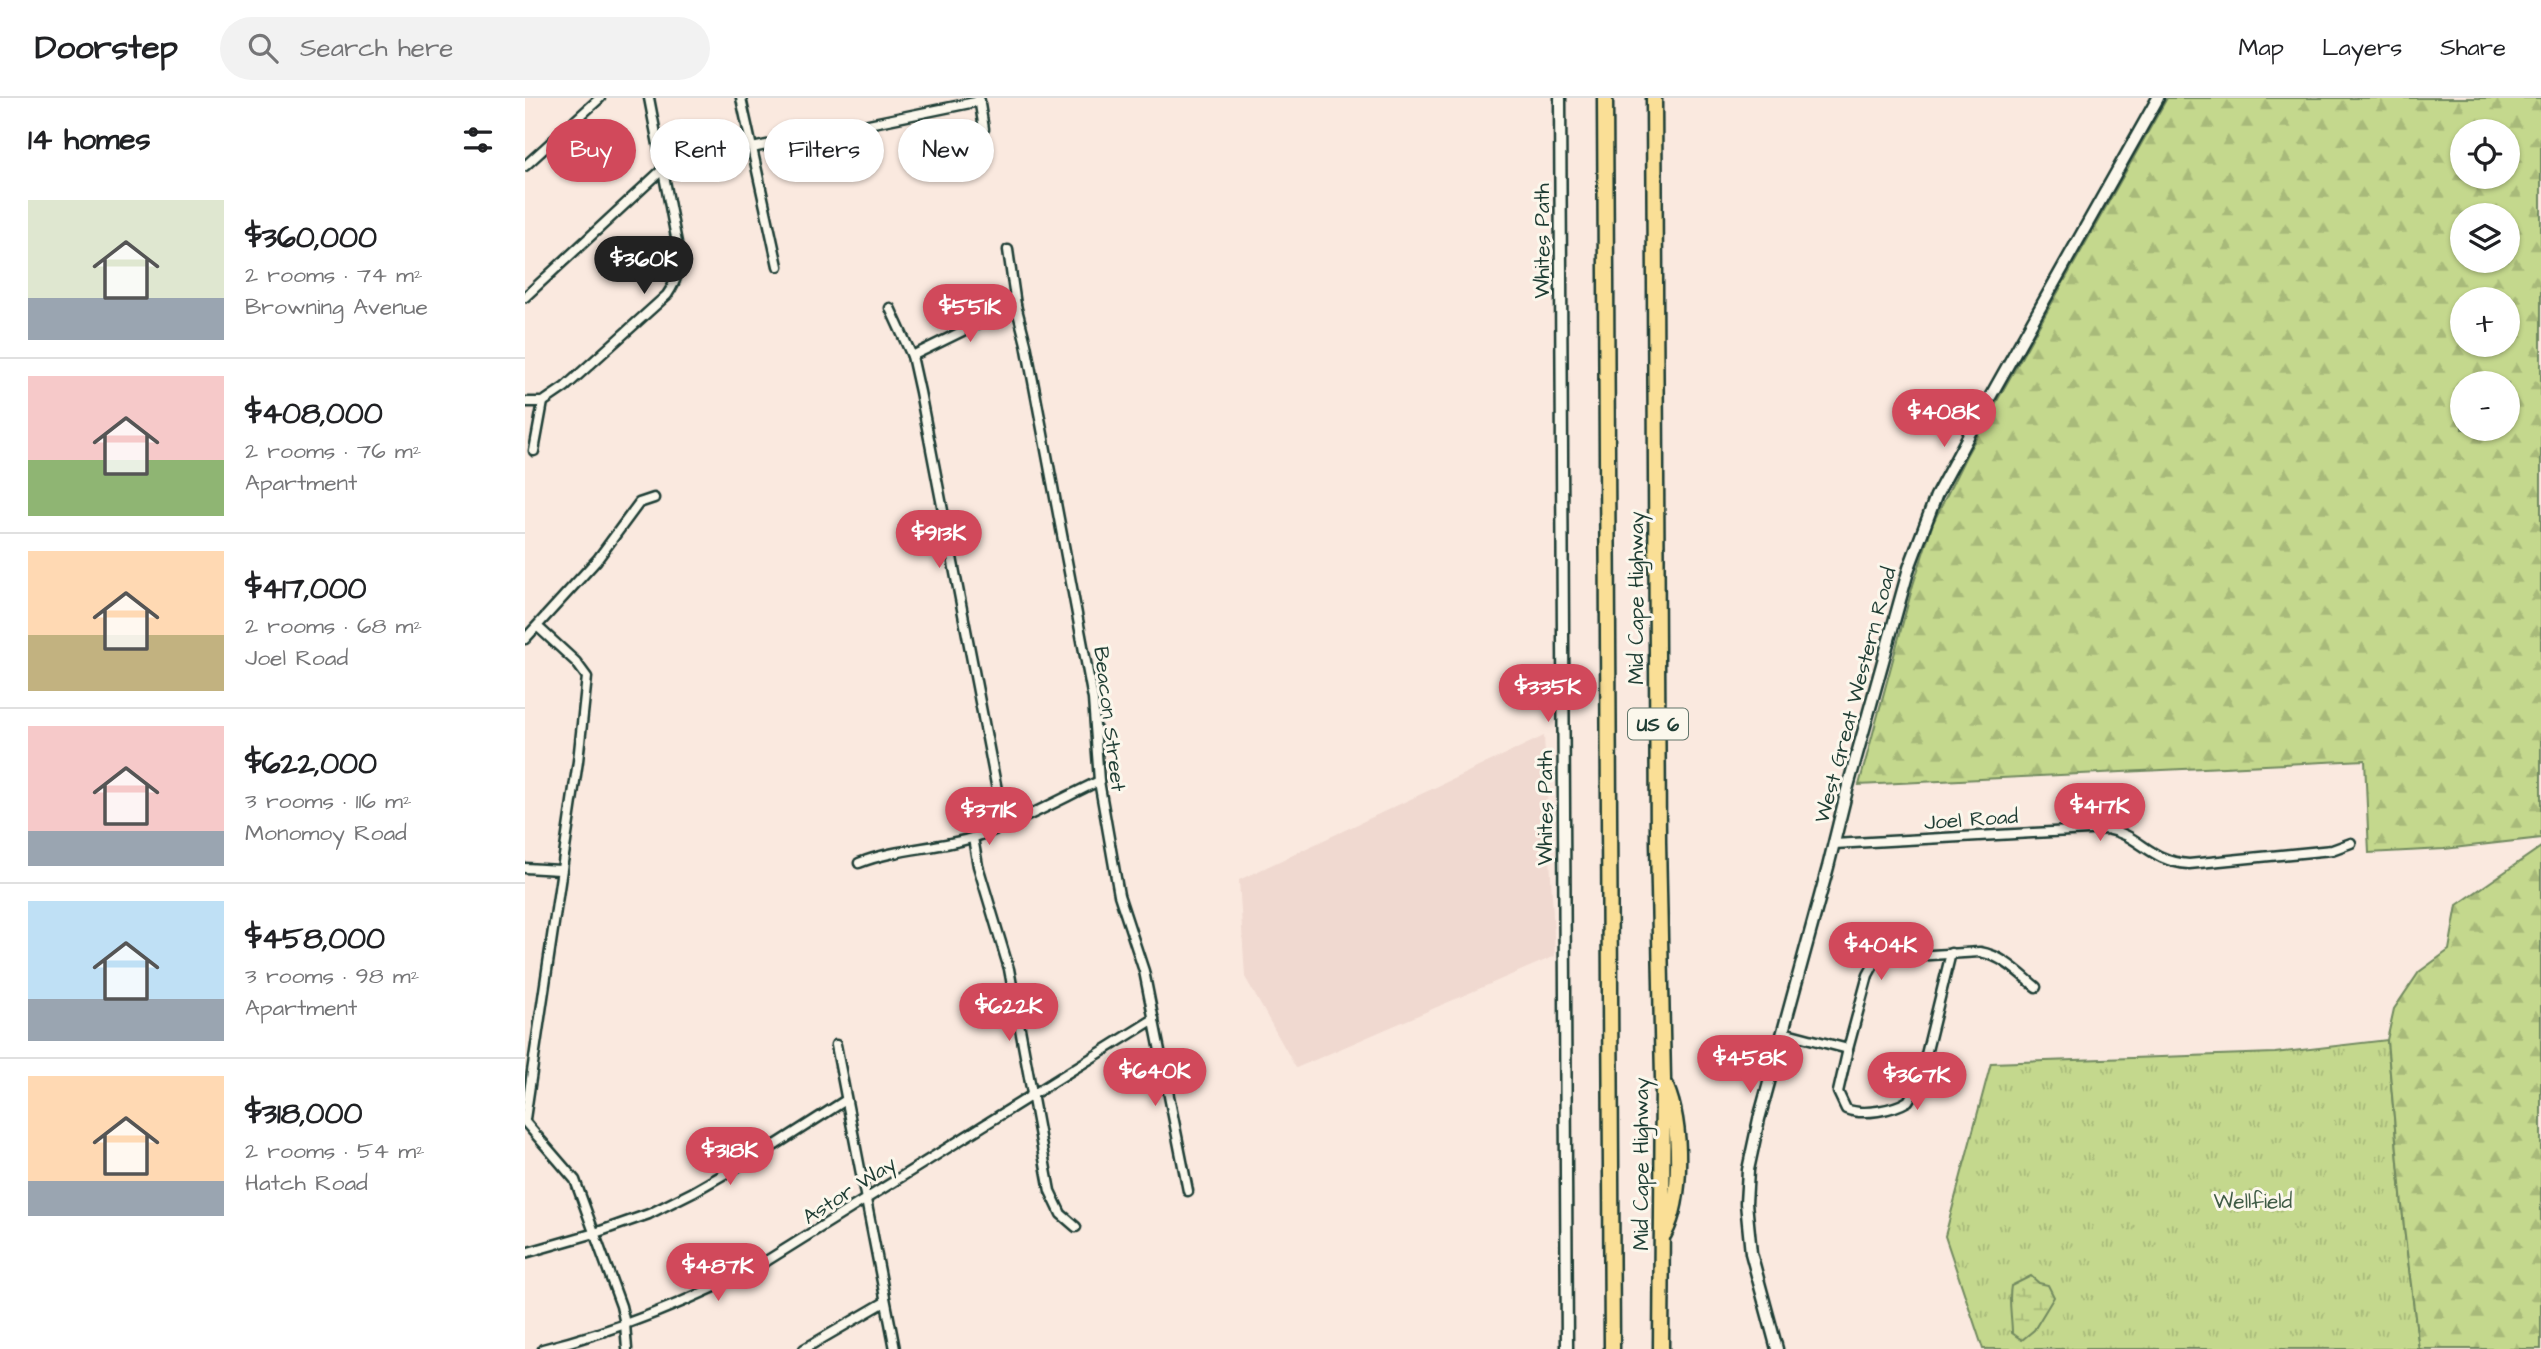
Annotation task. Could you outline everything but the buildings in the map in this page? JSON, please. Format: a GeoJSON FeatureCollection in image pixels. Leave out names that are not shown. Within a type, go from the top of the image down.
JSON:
{"type":"FeatureCollection","features":[{"type":"Feature","properties":{"kind":"highway","name":"Mid Cape Highway"},"geometry":{"type":"LineString","coordinates":[[1605,98],[1612,1349]]}},
{"type":"Feature","properties":{"kind":"highway","name":"Mid Cape Highway"},"geometry":{"type":"LineString","coordinates":[[1654,98],[1658,842],[1663,1079],[1674,1109],[1677,1132],[1674,1215],[1662,1239],[1661,1349]]}},
{"type":"Feature","properties":{"kind":"street"},"geometry":{"type":"LineString","coordinates":[[525,166],[600,98]]}},
{"type":"Feature","properties":{"kind":"street"},"geometry":{"type":"LineString","coordinates":[[649,98],[653,119]]}},
{"type":"Feature","properties":{"kind":"street"},"geometry":{"type":"LineString","coordinates":[[741,98],[778,266]]}},
{"type":"Feature","properties":{"kind":"street","name":"Whites Path"},"geometry":{"type":"LineString","coordinates":[[1560,98],[1567,1349]]}},
{"type":"Feature","properties":{"kind":"street","name":"West Great Western Road"},"geometry":{"type":"LineString","coordinates":[[1776,1349],[1751,1253],[1747,1223],[1746,1187],[1754,1140],[1909,568],[1936,496],[2158,98]]}},
{"type":"Feature","properties":{"kind":"street"},"geometry":{"type":"LineString","coordinates":[[752,148],[980,99],[983,119]]}},
{"type":"Feature","properties":{"kind":"street"},"geometry":{"type":"LineString","coordinates":[[525,297],[650,181]]}},
{"type":"Feature","properties":{"kind":"street"},"geometry":{"type":"LineString","coordinates":[[525,402],[543,402],[565,387],[667,295],[678,278],[680,263],[665,182]]}},
{"type":"Feature","properties":{"kind":"street","name":"Beacon Street"},"geometry":{"type":"LineString","coordinates":[[1008,250],[1016,306],[1026,344],[1093,699],[1099,781],[1121,904],[1144,971],[1188,1191]]}},
{"type":"Feature","properties":{"kind":"street"},"geometry":{"type":"LineString","coordinates":[[912,356],[1016,306]]}},
{"type":"Feature","properties":{"kind":"street"},"geometry":{"type":"LineString","coordinates":[[890,308],[912,356],[1004,826]]}},
{"type":"Feature","properties":{"kind":"street"},"geometry":{"type":"LineString","coordinates":[[534,451],[543,402]]}},
{"type":"Feature","properties":{"kind":"street"},"geometry":{"type":"LineString","coordinates":[[525,639],[597,560],[639,503],[654,498]]}},
{"type":"Feature","properties":{"kind":"street"},"geometry":{"type":"LineString","coordinates":[[538,627],[576,662],[587,677],[525,1121],[575,1181],[625,1324],[627,1349]]}},
{"type":"Feature","properties":{"kind":"street"},"geometry":{"type":"LineString","coordinates":[[859,863],[886,854],[973,838],[1099,781]]}},
{"type":"Feature","properties":{"kind":"street","name":"Joel Road"},"geometry":{"type":"LineString","coordinates":[[1834,844],[2107,829],[2118,831],[2167,861],[2189,864],[2332,850],[2351,843]]}},
{"type":"Feature","properties":{"kind":"street"},"geometry":{"type":"LineString","coordinates":[[973,838],[978,866],[1009,969],[1050,1191],[1061,1214],[1076,1227]]}},
{"type":"Feature","properties":{"kind":"street"},"geometry":{"type":"LineString","coordinates":[[525,868],[560,870]]}},
{"type":"Feature","properties":{"kind":"street"},"geometry":{"type":"LineString","coordinates":[[1951,953],[1919,1083],[1908,1101],[1868,1112],[1846,1109],[1838,1092],[1868,975],[1878,960],[1887,957],[1951,953],[1980,952],[2003,959],[2036,987]]}},
{"type":"Feature","properties":{"kind":"street","name":"Astor Way"},"geometry":{"type":"LineString","coordinates":[[543,1349],[667,1310],[726,1283],[810,1236],[1154,1019]]}},
{"type":"Feature","properties":{"kind":"street"},"geometry":{"type":"LineString","coordinates":[[1783,1032],[1848,1049]]}},
{"type":"Feature","properties":{"kind":"street"},"geometry":{"type":"LineString","coordinates":[[525,1034],[536,1033]]}},
{"type":"Feature","properties":{"kind":"street"},"geometry":{"type":"LineString","coordinates":[[836,1045],[895,1349]]}},
{"type":"Feature","properties":{"kind":"street"},"geometry":{"type":"LineString","coordinates":[[525,1253],[649,1214],[777,1144],[846,1100]]}},
{"type":"Feature","properties":{"kind":"street"},"geometry":{"type":"LineString","coordinates":[[804,1349],[885,1302]]}},
{"type":"Feature","properties":{"kind":"shaded area"},"geometry":{"type":"Polygon","coordinates":[[[1544,736],[1555,956],[1296,1068],[1245,977],[1239,880],[1544,736]]]}},
{"type":"Feature","properties":{"kind":"green space"},"geometry":{"type":"Polygon","coordinates":[[[2167,98],[2541,98],[2541,838],[2444,849],[2369,853],[2365,760],[1859,785],[1913,585],[1933,523],[1966,456],[2167,98]]]}},
{"type":"Feature","properties":{"kind":"green space"},"geometry":{"type":"Polygon","coordinates":[[[2541,847],[2541,1349],[2419,1349],[2404,1228],[2387,1040],[2394,1009],[2419,972],[2449,950],[2457,905],[2541,847]]]}},
{"type":"Feature","properties":{"kind":"green space","name":"Wellfield"},"geometry":{"type":"Polygon","coordinates":[[[2387,1040],[2404,1228],[2419,1349],[1983,1349],[1945,1236],[1991,1063],[2275,1053],[2387,1040]]]}},
{"type":"Feature","properties":{"kind":"green space"},"geometry":{"type":"Polygon","coordinates":[[[2031,1276],[2039,1283],[2048,1285],[2054,1297],[2034,1330],[2022,1340],[2012,1333],[2010,1291],[2011,1286],[2031,1276]]]}}]}
